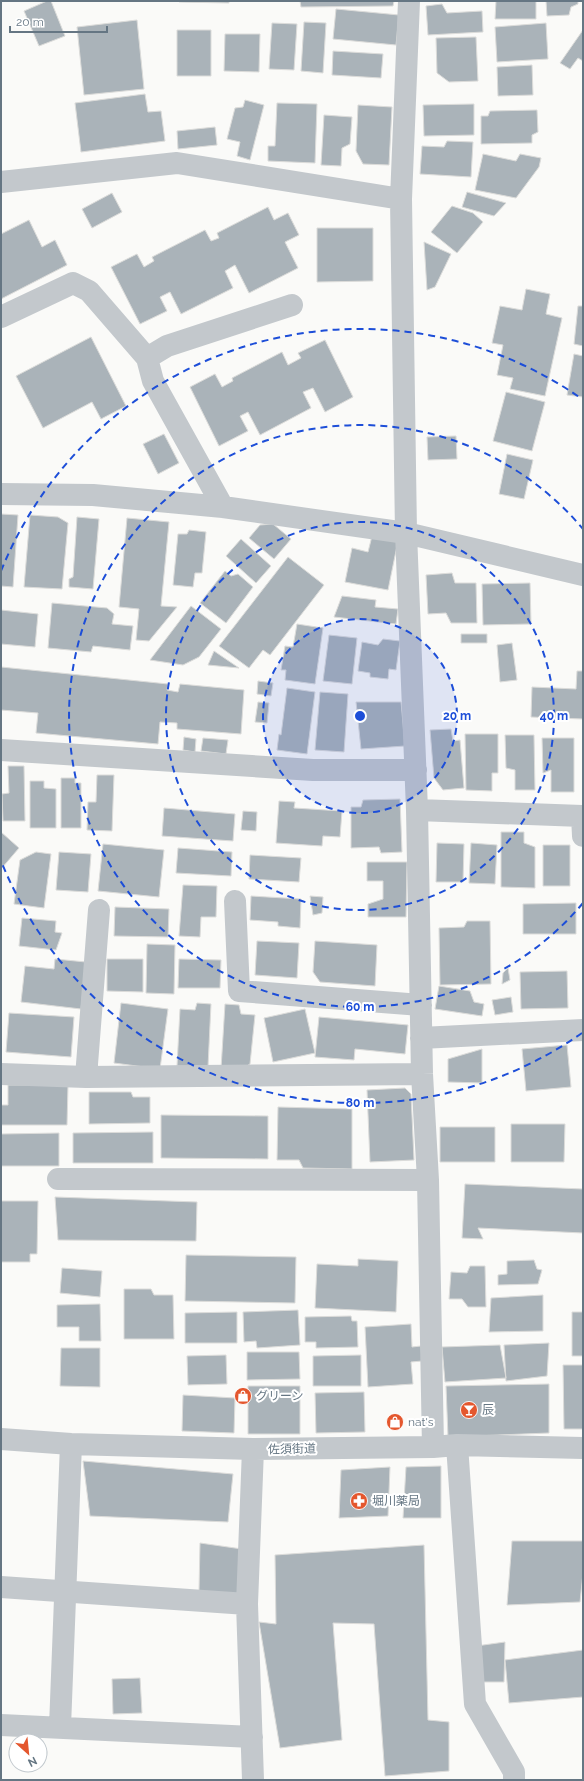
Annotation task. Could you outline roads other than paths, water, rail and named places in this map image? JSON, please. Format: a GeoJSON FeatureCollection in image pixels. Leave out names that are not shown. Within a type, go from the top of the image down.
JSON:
{"type":"FeatureCollection","features":[{"type":"Feature","properties":{"kind":"street"},"geometry":{"type":"LineString","coordinates":[[409,1],[401,199],[406,533],[416,770],[420,1005],[428,1180],[433,1447]]}},
{"type":"Feature","properties":{"kind":"street"},"geometry":{"type":"LineString","coordinates":[[1,182],[178,163],[401,199]]}},
{"type":"Feature","properties":{"kind":"street"},"geometry":{"type":"LineString","coordinates":[[1,317],[73,283],[89,291],[147,358],[153,382],[223,507]]}},
{"type":"Feature","properties":{"kind":"street"},"geometry":{"type":"LineString","coordinates":[[147,358],[167,346],[292,306]]}},
{"type":"Feature","properties":{"kind":"street"},"geometry":{"type":"LineString","coordinates":[[1,494],[94,495],[223,507],[406,533],[583,575]]}},
{"type":"Feature","properties":{"kind":"street"},"geometry":{"type":"LineString","coordinates":[[1,750],[313,770],[416,770]]}},
{"type":"Feature","properties":{"kind":"street"},"geometry":{"type":"LineString","coordinates":[[417,810],[582,816],[583,836]]}},
{"type":"Feature","properties":{"kind":"street"},"geometry":{"type":"LineString","coordinates":[[235,901],[240,991],[420,1005]]}},
{"type":"Feature","properties":{"kind":"street"},"geometry":{"type":"LineString","coordinates":[[86,1077],[99,910]]}},
{"type":"Feature","properties":{"kind":"street"},"geometry":{"type":"LineString","coordinates":[[421,1038],[583,1030]]}},
{"type":"Feature","properties":{"kind":"street"},"geometry":{"type":"LineString","coordinates":[[1,1074],[86,1077],[422,1074]]}},
{"type":"Feature","properties":{"kind":"street"},"geometry":{"type":"LineString","coordinates":[[58,1179],[428,1180]]}},
{"type":"Feature","properties":{"kind":"street","name":"佐須街道"},"geometry":{"type":"LineString","coordinates":[[1,1439],[71,1444],[253,1449],[433,1447],[457,1445],[583,1448]]}},
{"type":"Feature","properties":{"kind":"street"},"geometry":{"type":"LineString","coordinates":[[60,1727],[71,1444]]}},
{"type":"Feature","properties":{"kind":"street"},"geometry":{"type":"LineString","coordinates":[[457,1445],[475,1704],[514,1772],[514,1780]]}},
{"type":"Feature","properties":{"kind":"street"},"geometry":{"type":"LineString","coordinates":[[253,1449],[247,1604],[253,1780]]}},
{"type":"Feature","properties":{"kind":"street"},"geometry":{"type":"LineString","coordinates":[[1,1587],[65,1590],[247,1604]]}},
{"type":"Feature","properties":{"kind":"street"},"geometry":{"type":"LineString","coordinates":[[1,1725],[252,1737]]}},
{"type":"Feature","properties":{"kind":"place","name":"グリーン"},"geometry":{"type":"Point","coordinates":[243,1396]}},
{"type":"Feature","properties":{"kind":"place","name":"辰"},"geometry":{"type":"Point","coordinates":[469,1410]}},
{"type":"Feature","properties":{"kind":"place","name":"nat's"},"geometry":{"type":"Point","coordinates":[395,1422]}},
{"type":"Feature","properties":{"kind":"place","name":"堀川薬局"},"geometry":{"type":"Point","coordinates":[359,1501]}}]}
